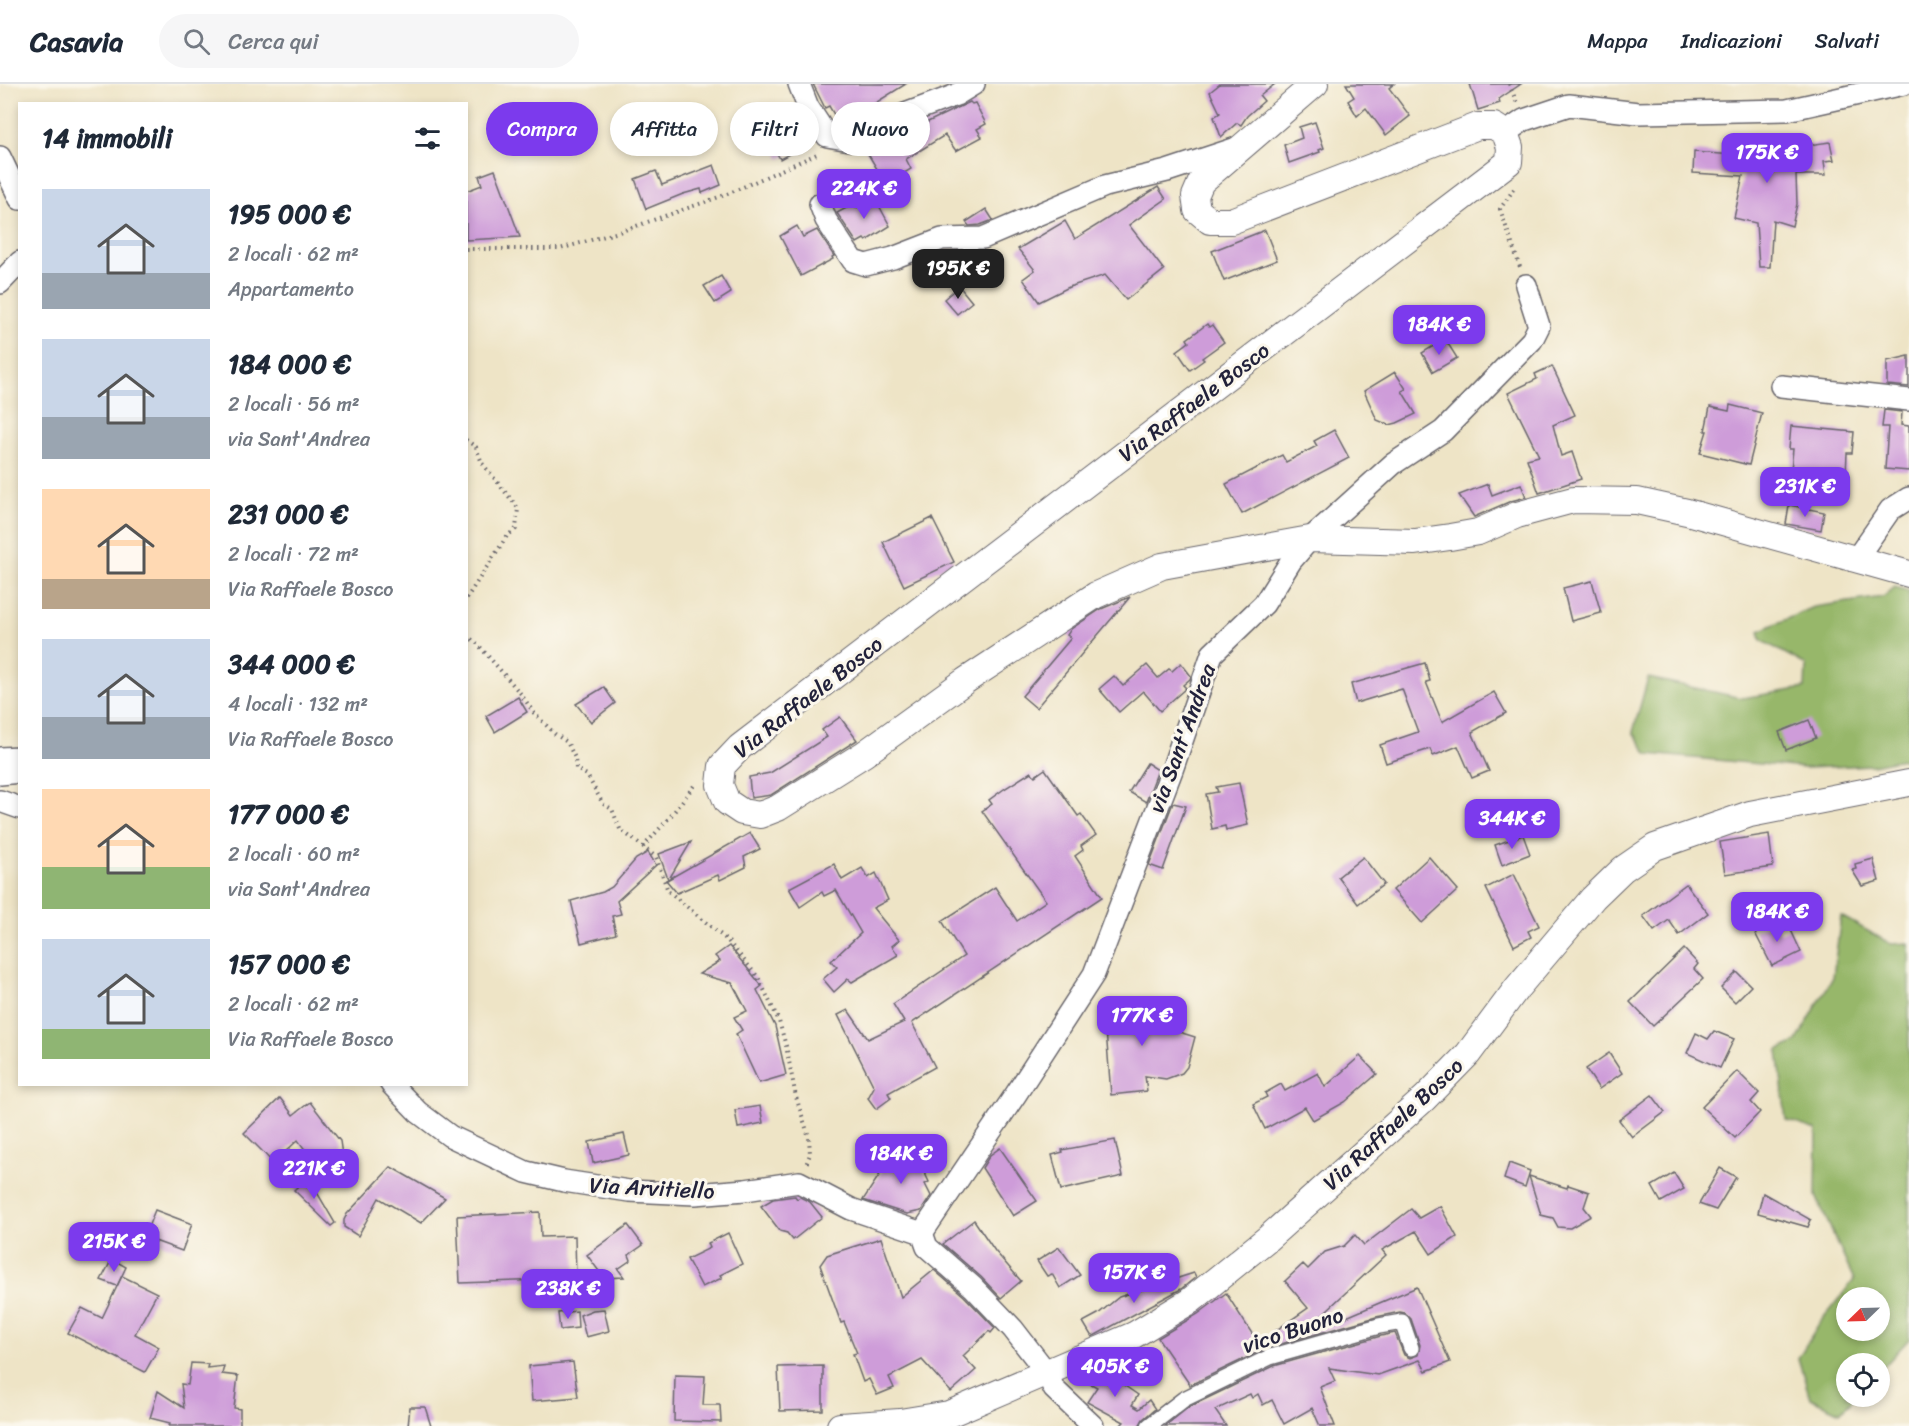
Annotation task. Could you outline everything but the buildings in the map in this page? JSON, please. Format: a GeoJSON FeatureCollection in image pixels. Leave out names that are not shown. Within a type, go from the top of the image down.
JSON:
{"type":"FeatureCollection","features":[{"type":"Feature","properties":{"kind":"street"},"geometry":{"type":"LineString","coordinates":[[799,84],[808,107],[827,136],[831,137]]}},
{"type":"Feature","properties":{"kind":"street"},"geometry":{"type":"LineString","coordinates":[[930,105],[956,95],[974,84]]}},
{"type":"Feature","properties":{"kind":"street"},"geometry":{"type":"LineString","coordinates":[[1315,84],[1201,182],[1195,196],[1197,210],[1210,221],[1231,221],[1478,126],[1519,129],[1569,105],[1638,113],[1786,110],[1895,85]]}},
{"type":"Feature","properties":{"kind":"street","name":"Via Raffaele Bosco"},"geometry":{"type":"LineString","coordinates":[[1519,129],[1510,147],[1509,162],[1495,174],[1239,366],[740,747],[722,766],[720,785],[727,802],[742,812],[760,815],[778,808],[864,754],[975,675],[1096,595],[1162,566],[1310,539],[1415,542],[1478,532],[1517,515],[1573,500],[1637,501],[1687,512],[1909,574]]}},
{"type":"Feature","properties":{"kind":"street"},"geometry":{"type":"LineString","coordinates":[[820,204],[826,220],[853,261],[866,265],[893,258],[942,239],[983,238],[1105,186],[1167,171],[1243,146]]}},
{"type":"Feature","properties":{"kind":"street"},"geometry":{"type":"LineString","coordinates":[[0,157],[18,195]]}},
{"type":"Feature","properties":{"kind":"street"},"geometry":{"type":"LineString","coordinates":[[0,283],[18,264]]}},
{"type":"Feature","properties":{"kind":"street","name":"via Sant'Andrea"},"geometry":{"type":"LineString","coordinates":[[922,1233],[1094,974],[1172,770],[1212,654],[1264,604],[1291,561],[1310,539],[1393,464],[1443,431],[1532,340],[1539,326],[1526,285]]}},
{"type":"Feature","properties":{"kind":"street"},"geometry":{"type":"LineString","coordinates":[[1782,386],[1909,400]]}},
{"type":"Feature","properties":{"kind":"street"},"geometry":{"type":"LineString","coordinates":[[1856,559],[1890,510],[1909,498]]}},
{"type":"Feature","properties":{"kind":"street"},"geometry":{"type":"LineString","coordinates":[[0,758],[18,757]]}},
{"type":"Feature","properties":{"kind":"street"},"geometry":{"type":"LineString","coordinates":[[0,774],[18,772]]}},
{"type":"Feature","properties":{"kind":"street","name":"Via Raffaele Bosco"},"geometry":{"type":"LineString","coordinates":[[840,1426],[900,1422],[949,1414],[1134,1335],[1190,1301],[1267,1239],[1425,1098],[1468,1054],[1517,988],[1593,898],[1623,869],[1656,847],[1750,814],[1909,783]]}},
{"type":"Feature","properties":{"kind":"street"},"geometry":{"type":"LineString","coordinates":[[0,801],[18,807]]}},
{"type":"Feature","properties":{"kind":"street","name":"Via Arvitiello"},"geometry":{"type":"LineString","coordinates":[[393,1086],[418,1112],[450,1136],[526,1172],[555,1179],[628,1191],[695,1194],[746,1190],[799,1182]]}},
{"type":"Feature","properties":{"kind":"street"},"geometry":{"type":"LineString","coordinates":[[799,1182],[851,1209],[922,1233],[927,1247],[973,1287],[1013,1329],[1047,1373],[1054,1389],[1094,1426]]}},
{"type":"Feature","properties":{"kind":"street","name":"vico Buono"},"geometry":{"type":"LineString","coordinates":[[1149,1426],[1184,1399],[1270,1357],[1402,1322],[1411,1348]]}},
{"type":"Feature","properties":{"kind":"path"},"geometry":{"type":"LineString","coordinates":[[468,249],[560,249],[622,231],[725,195],[831,148]]}},
{"type":"Feature","properties":{"kind":"path"},"geometry":{"type":"LineString","coordinates":[[1517,185],[1500,209],[1526,285]]}},
{"type":"Feature","properties":{"kind":"path"},"geometry":{"type":"LineString","coordinates":[[468,441],[476,447],[482,463],[518,508],[516,529],[507,536],[468,596]]}},
{"type":"Feature","properties":{"kind":"path"},"geometry":{"type":"LineString","coordinates":[[468,638],[475,641],[521,694],[534,713],[555,734],[567,742],[575,758],[576,769],[587,775],[603,804],[612,809],[620,829],[656,857],[668,891],[728,940],[745,958],[758,977],[779,1021],[796,1097],[809,1137],[810,1154],[799,1182]]}},
{"type":"Feature","properties":{"kind":"path"},"geometry":{"type":"LineString","coordinates":[[643,847],[701,777],[720,785]]}},
{"type":"Feature","properties":{"kind":"green space"},"geometry":{"type":"Polygon","coordinates":[[[1895,587],[1909,591],[1909,758],[1872,765],[1805,768],[1648,754],[1633,732],[1648,678],[1742,698],[1805,688],[1806,665],[1761,640],[1759,631],[1814,607],[1883,597],[1895,587]]]}},
{"type":"Feature","properties":{"kind":"green space"},"geometry":{"type":"Polygon","coordinates":[[[1841,916],[1891,944],[1909,943],[1909,1339],[1890,1360],[1890,1353],[1836,1353],[1836,1407],[1845,1407],[1840,1412],[1810,1398],[1798,1358],[1820,1322],[1836,1302],[1836,1341],[1890,1341],[1890,1287],[1848,1287],[1854,1280],[1816,1196],[1817,1130],[1786,1120],[1778,1050],[1796,1042],[1833,977],[1841,916]]]}}]}
